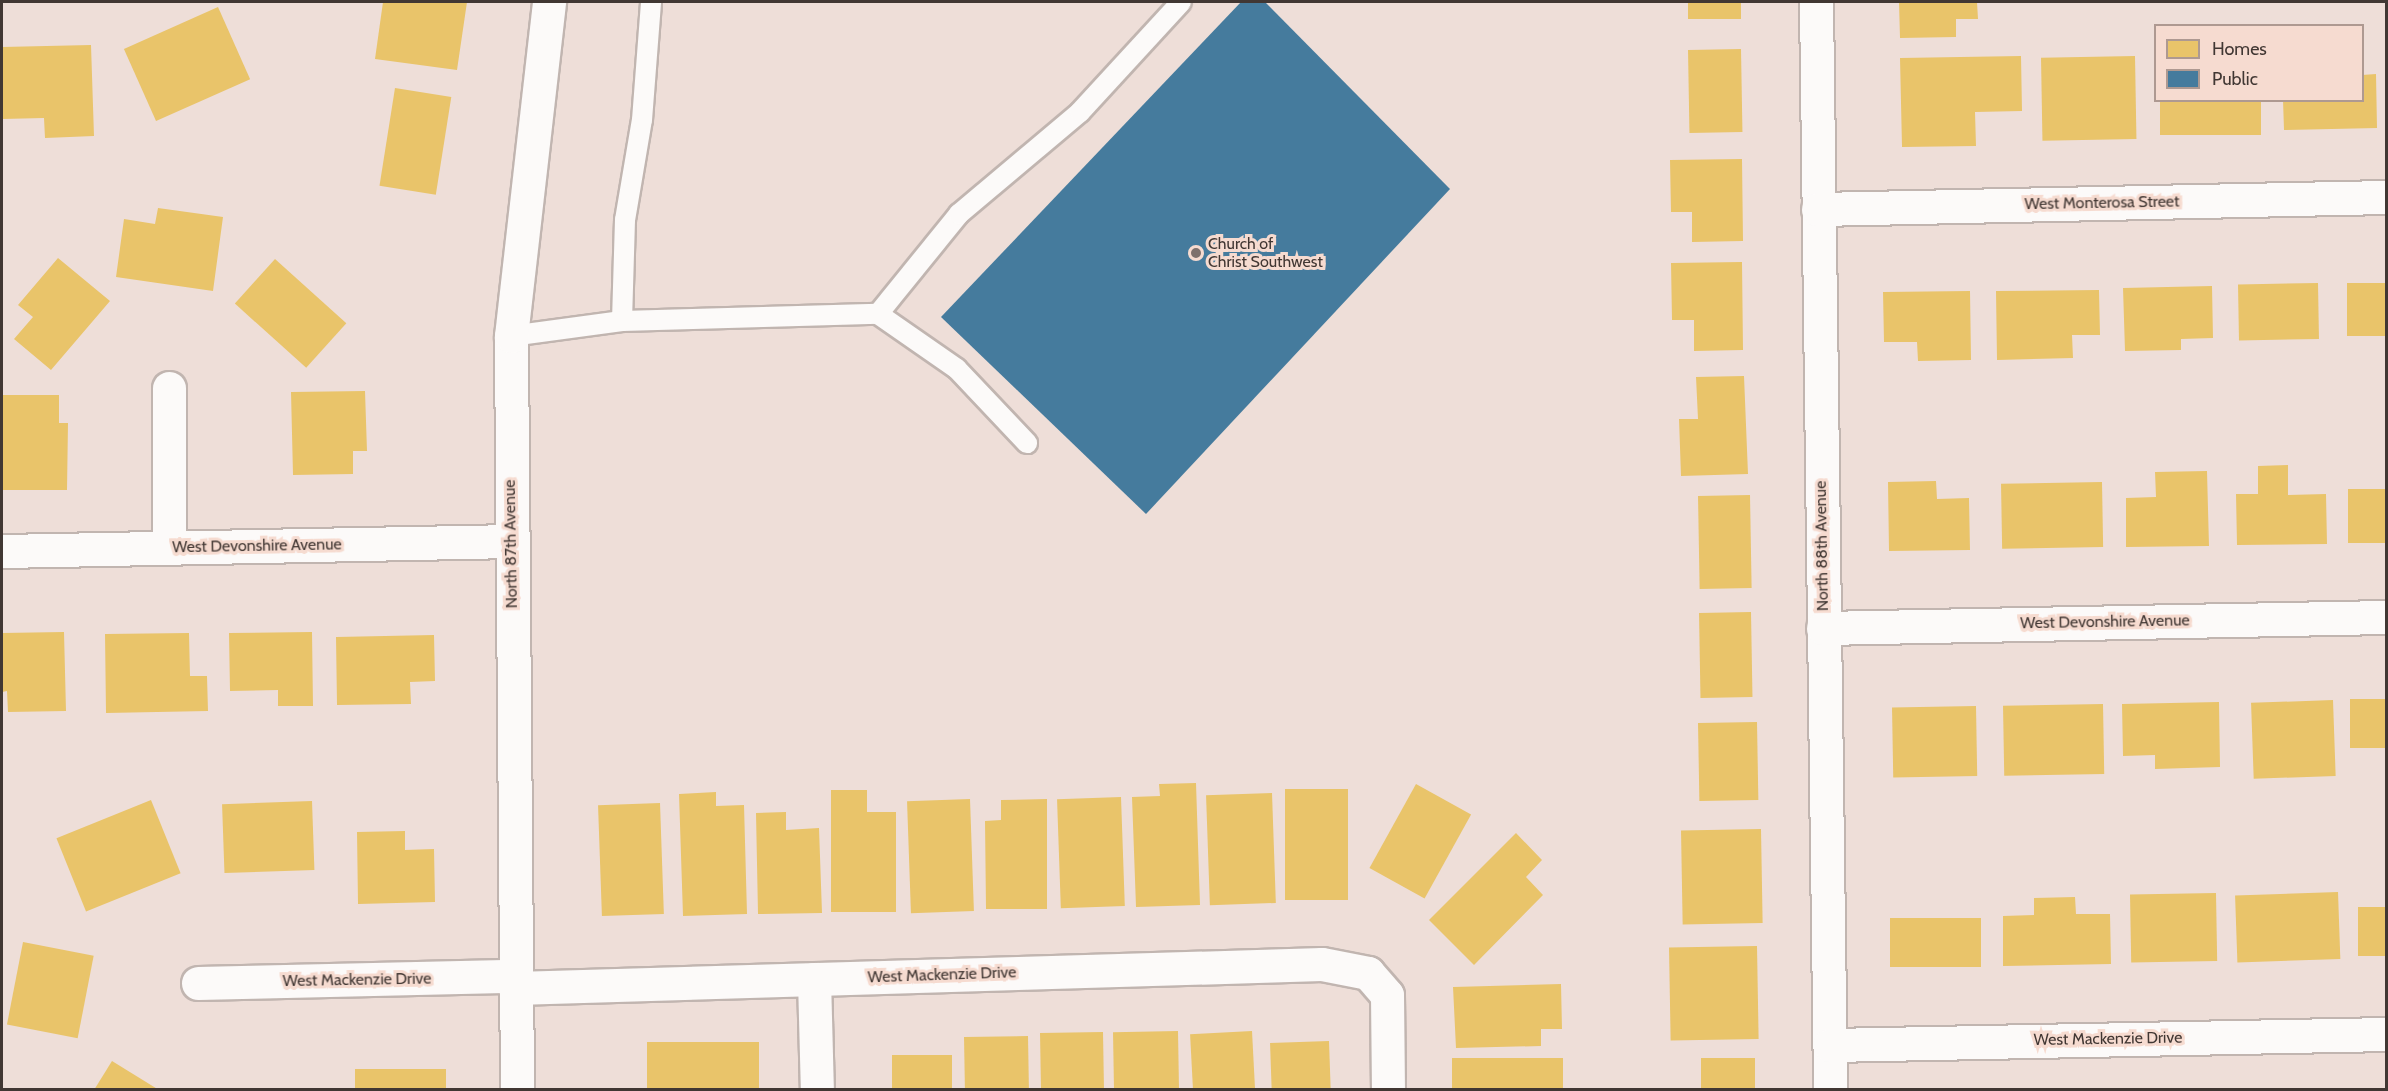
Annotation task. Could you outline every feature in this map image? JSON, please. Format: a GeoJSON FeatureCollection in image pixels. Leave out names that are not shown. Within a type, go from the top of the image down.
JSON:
{"type":"FeatureCollection","features":[{"type":"Feature","properties":{"kind":"street","name":"North 87th Avenue"},"geometry":{"type":"LineString","coordinates":[[517,1089],[511,336],[549,2]]}},
{"type":"Feature","properties":{"kind":"street","name":"North 88th Avenue"},"geometry":{"type":"LineString","coordinates":[[1816,2],[1830,1089]]}},
{"type":"Feature","properties":{"kind":"street","name":"West Monterosa Street"},"geometry":{"type":"LineString","coordinates":[[1818,209],[2386,197]]}},
{"type":"Feature","properties":{"kind":"street"},"geometry":{"type":"LineString","coordinates":[[169,388],[170,548]]}},
{"type":"Feature","properties":{"kind":"street","name":"West Devonshire Avenue"},"geometry":{"type":"LineString","coordinates":[[2,551],[512,541]]}},
{"type":"Feature","properties":{"kind":"street","name":"West Devonshire Avenue"},"geometry":{"type":"LineString","coordinates":[[1823,628],[2386,617]]}},
{"type":"Feature","properties":{"kind":"street","name":"West Mackenzie Drive"},"geometry":{"type":"LineString","coordinates":[[198,983],[814,979],[1322,964],[1368,973],[1387,995],[1388,1089]]}},
{"type":"Feature","properties":{"kind":"street"},"geometry":{"type":"LineString","coordinates":[[814,979],[817,1089]]}},
{"type":"Feature","properties":{"kind":"street","name":"West Mackenzie Drive"},"geometry":{"type":"LineString","coordinates":[[1830,1045],[2386,1034]]}},
{"type":"Feature","properties":{"kind":"lane"},"geometry":{"type":"LineString","coordinates":[[622,321],[625,220],[642,120],[651,2]]}},
{"type":"Feature","properties":{"kind":"lane"},"geometry":{"type":"LineString","coordinates":[[878,314],[959,214],[1080,112],[1181,2]]}},
{"type":"Feature","properties":{"kind":"lane"},"geometry":{"type":"LineString","coordinates":[[511,336],[622,321],[878,314],[957,369],[1027,443]]}},
{"type":"Feature","properties":{"kind":"building: Homes"},"geometry":{"type":"Polygon","coordinates":[[[383,2],[467,2],[457,70],[375,59],[383,2]]]}},
{"type":"Feature","properties":{"kind":"building: Homes"},"geometry":{"type":"Polygon","coordinates":[[[1688,2],[1741,2],[1741,19],[1688,19],[1688,2]]]}},
{"type":"Feature","properties":{"kind":"building: Homes"},"geometry":{"type":"Polygon","coordinates":[[[1899,2],[1977,2],[1978,19],[1956,19],[1956,37],[1900,38],[1899,2]]]}},
{"type":"Feature","properties":{"kind":"building: Homes"},"geometry":{"type":"Polygon","coordinates":[[[218,7],[250,79],[156,121],[124,49],[218,7]]]}},
{"type":"Feature","properties":{"kind":"building: Homes"},"geometry":{"type":"Polygon","coordinates":[[[91,45],[94,136],[45,138],[44,118],[2,119],[2,47],[91,45]]]}},
{"type":"Feature","properties":{"kind":"building: Homes"},"geometry":{"type":"Polygon","coordinates":[[[1741,49],[1742,132],[1689,133],[1688,50],[1741,49]]]}},
{"type":"Feature","properties":{"kind":"building: Homes"},"geometry":{"type":"Polygon","coordinates":[[[2021,56],[2022,111],[1975,112],[1976,146],[1902,147],[1900,58],[2021,56]]]}},
{"type":"Feature","properties":{"kind":"building: Homes"},"geometry":{"type":"Polygon","coordinates":[[[2135,56],[2136,139],[2042,141],[2041,58],[2135,56]]]}},
{"type":"Feature","properties":{"kind":"building: Homes"},"geometry":{"type":"Polygon","coordinates":[[[2376,74],[2377,128],[2284,130],[2283,102],[2364,102],[2364,75],[2376,74]]]}},
{"type":"Feature","properties":{"kind":"building: Homes"},"geometry":{"type":"Polygon","coordinates":[[[395,88],[451,97],[436,195],[380,186],[395,88]]]}},
{"type":"Feature","properties":{"kind":"building: Homes"},"geometry":{"type":"Polygon","coordinates":[[[2160,102],[2261,102],[2261,135],[2160,135],[2160,102]]]}},
{"type":"Feature","properties":{"kind":"building: Homes"},"geometry":{"type":"Polygon","coordinates":[[[1742,159],[1743,241],[1692,242],[1692,212],[1671,212],[1670,160],[1742,159]]]}},
{"type":"Feature","properties":{"kind":"building: Homes"},"geometry":{"type":"Polygon","coordinates":[[[158,208],[223,217],[213,291],[116,277],[124,219],[155,224],[158,208]]]}},
{"type":"Feature","properties":{"kind":"building: Homes"},"geometry":{"type":"Polygon","coordinates":[[[58,258],[110,301],[51,370],[14,339],[33,317],[18,305],[58,258]]]}},
{"type":"Feature","properties":{"kind":"building: Homes"},"geometry":{"type":"Polygon","coordinates":[[[275,259],[346,323],[306,368],[235,304],[275,259]]]}},
{"type":"Feature","properties":{"kind":"building: Homes"},"geometry":{"type":"Polygon","coordinates":[[[1742,262],[1743,350],[1694,351],[1694,320],[1672,320],[1671,263],[1742,262]]]}},
{"type":"Feature","properties":{"kind":"building: Homes"},"geometry":{"type":"Polygon","coordinates":[[[2318,283],[2319,339],[2239,340],[2238,284],[2318,283]]]}},
{"type":"Feature","properties":{"kind":"building: Homes"},"geometry":{"type":"Polygon","coordinates":[[[2347,283],[2386,283],[2386,336],[2347,336],[2347,283]]]}},
{"type":"Feature","properties":{"kind":"building: Homes"},"geometry":{"type":"Polygon","coordinates":[[[2212,286],[2213,338],[2181,339],[2181,350],[2125,351],[2123,288],[2212,286]]]}},
{"type":"Feature","properties":{"kind":"building: Homes"},"geometry":{"type":"Polygon","coordinates":[[[2099,290],[2100,335],[2072,335],[2073,358],[1997,360],[1996,291],[2099,290]]]}},
{"type":"Feature","properties":{"kind":"building: Homes"},"geometry":{"type":"Polygon","coordinates":[[[1970,291],[1971,360],[1918,361],[1917,342],[1884,342],[1883,292],[1970,291]]]}},
{"type":"Feature","properties":{"kind":"building: Homes"},"geometry":{"type":"Polygon","coordinates":[[[1744,376],[1748,474],[1681,476],[1679,419],[1698,419],[1696,377],[1744,376]]]}},
{"type":"Feature","properties":{"kind":"building: Homes"},"geometry":{"type":"Polygon","coordinates":[[[365,391],[367,451],[353,451],[353,474],[293,475],[291,392],[365,391]]]}},
{"type":"Feature","properties":{"kind":"building: Homes"},"geometry":{"type":"Polygon","coordinates":[[[2,395],[59,395],[59,423],[68,423],[67,490],[2,490],[2,395]]]}},
{"type":"Feature","properties":{"kind":"building: Homes"},"geometry":{"type":"Polygon","coordinates":[[[2288,465],[2288,495],[2326,494],[2327,544],[2237,545],[2236,494],[2258,494],[2258,466],[2288,465]]]}},
{"type":"Feature","properties":{"kind":"building: Homes"},"geometry":{"type":"Polygon","coordinates":[[[2207,471],[2209,546],[2126,547],[2126,498],[2156,497],[2155,472],[2207,471]]]}},
{"type":"Feature","properties":{"kind":"building: Homes"},"geometry":{"type":"Polygon","coordinates":[[[1936,481],[1937,499],[1969,498],[1970,550],[1889,551],[1888,482],[1936,481]]]}},
{"type":"Feature","properties":{"kind":"building: Homes"},"geometry":{"type":"Polygon","coordinates":[[[2102,482],[2103,547],[2002,549],[2001,484],[2102,482]]]}},
{"type":"Feature","properties":{"kind":"building: Homes"},"geometry":{"type":"Polygon","coordinates":[[[2348,489],[2386,489],[2386,543],[2348,543],[2348,489]]]}},
{"type":"Feature","properties":{"kind":"building: Homes"},"geometry":{"type":"Polygon","coordinates":[[[1750,495],[1752,588],[1700,589],[1698,496],[1750,495]]]}},
{"type":"Feature","properties":{"kind":"building: Homes"},"geometry":{"type":"Polygon","coordinates":[[[1751,612],[1752,697],[1700,698],[1699,613],[1751,612]]]}},
{"type":"Feature","properties":{"kind":"building: Homes"},"geometry":{"type":"Polygon","coordinates":[[[64,632],[66,711],[8,712],[7,691],[2,692],[2,633],[64,632]]]}},
{"type":"Feature","properties":{"kind":"building: Homes"},"geometry":{"type":"Polygon","coordinates":[[[312,632],[313,706],[278,706],[278,690],[230,691],[229,633],[312,632]]]}},
{"type":"Feature","properties":{"kind":"building: Homes"},"geometry":{"type":"Polygon","coordinates":[[[189,633],[190,676],[207,676],[208,711],[106,713],[105,634],[189,633]]]}},
{"type":"Feature","properties":{"kind":"building: Homes"},"geometry":{"type":"Polygon","coordinates":[[[434,635],[435,681],[410,682],[411,704],[337,705],[336,637],[434,635]]]}},
{"type":"Feature","properties":{"kind":"building: Homes"},"geometry":{"type":"Polygon","coordinates":[[[2350,699],[2386,699],[2386,748],[2350,748],[2350,699]]]}},
{"type":"Feature","properties":{"kind":"building: Homes"},"geometry":{"type":"Polygon","coordinates":[[[2333,700],[2336,776],[2254,779],[2251,703],[2333,700]]]}},
{"type":"Feature","properties":{"kind":"building: Homes"},"geometry":{"type":"Polygon","coordinates":[[[2219,702],[2220,767],[2155,769],[2155,755],[2123,756],[2122,704],[2219,702]]]}},
{"type":"Feature","properties":{"kind":"building: Homes"},"geometry":{"type":"Polygon","coordinates":[[[2103,704],[2104,774],[2004,776],[2003,706],[2103,704]]]}},
{"type":"Feature","properties":{"kind":"building: Homes"},"geometry":{"type":"Polygon","coordinates":[[[1976,706],[1977,776],[1893,777],[1892,707],[1976,706]]]}},
{"type":"Feature","properties":{"kind":"building: Homes"},"geometry":{"type":"Polygon","coordinates":[[[1757,722],[1758,800],[1699,801],[1698,723],[1757,722]]]}},
{"type":"Feature","properties":{"kind":"building: Homes"},"geometry":{"type":"Polygon","coordinates":[[[1196,783],[1200,905],[1136,907],[1132,797],[1160,796],[1159,784],[1196,783]]]}},
{"type":"Feature","properties":{"kind":"building: Homes"},"geometry":{"type":"Polygon","coordinates":[[[1416,784],[1471,815],[1425,899],[1369,868],[1416,784]]]}},
{"type":"Feature","properties":{"kind":"building: Homes"},"geometry":{"type":"Polygon","coordinates":[[[1285,789],[1348,789],[1348,900],[1285,900],[1285,789]]]}},
{"type":"Feature","properties":{"kind":"building: Homes"},"geometry":{"type":"Polygon","coordinates":[[[831,790],[867,790],[867,812],[896,812],[896,912],[831,912],[831,790]]]}},
{"type":"Feature","properties":{"kind":"building: Homes"},"geometry":{"type":"Polygon","coordinates":[[[716,792],[716,806],[744,805],[747,914],[683,916],[679,794],[716,792]]]}},
{"type":"Feature","properties":{"kind":"building: Homes"},"geometry":{"type":"Polygon","coordinates":[[[1272,793],[1276,903],[1210,905],[1206,795],[1272,793]]]}},
{"type":"Feature","properties":{"kind":"building: Homes"},"geometry":{"type":"Polygon","coordinates":[[[1121,797],[1125,906],[1061,908],[1057,799],[1121,797]]]}},
{"type":"Feature","properties":{"kind":"building: Homes"},"geometry":{"type":"Polygon","coordinates":[[[970,799],[974,911],[911,913],[907,801],[970,799]]]}},
{"type":"Feature","properties":{"kind":"building: Homes"},"geometry":{"type":"Polygon","coordinates":[[[1047,799],[1047,909],[986,909],[985,821],[1001,820],[1001,800],[1047,799]]]}},
{"type":"Feature","properties":{"kind":"building: Homes"},"geometry":{"type":"Polygon","coordinates":[[[151,800],[181,873],[86,911],[56,838],[151,800]]]}},
{"type":"Feature","properties":{"kind":"building: Homes"},"geometry":{"type":"Polygon","coordinates":[[[312,801],[314,870],[224,873],[222,804],[312,801]]]}},
{"type":"Feature","properties":{"kind":"building: Homes"},"geometry":{"type":"Polygon","coordinates":[[[660,803],[664,914],[602,916],[598,805],[660,803]]]}},
{"type":"Feature","properties":{"kind":"building: Homes"},"geometry":{"type":"Polygon","coordinates":[[[786,812],[786,830],[819,828],[822,913],[758,914],[756,813],[786,812]]]}},
{"type":"Feature","properties":{"kind":"building: Homes"},"geometry":{"type":"Polygon","coordinates":[[[1761,829],[1763,923],[1683,924],[1681,830],[1761,829]]]}},
{"type":"Feature","properties":{"kind":"building: Homes"},"geometry":{"type":"Polygon","coordinates":[[[405,831],[405,850],[434,849],[435,902],[358,904],[357,832],[405,831]]]}},
{"type":"Feature","properties":{"kind":"building: Homes"},"geometry":{"type":"Polygon","coordinates":[[[1516,833],[1542,860],[1526,877],[1543,895],[1474,965],[1429,920],[1516,833]]]}},
{"type":"Feature","properties":{"kind":"building: Homes"},"geometry":{"type":"Polygon","coordinates":[[[2338,892],[2340,959],[2237,963],[2235,896],[2338,892]]]}},
{"type":"Feature","properties":{"kind":"building: Homes"},"geometry":{"type":"Polygon","coordinates":[[[2216,893],[2217,961],[2131,962],[2130,895],[2216,893]]]}},
{"type":"Feature","properties":{"kind":"building: Homes"},"geometry":{"type":"Polygon","coordinates":[[[2075,897],[2076,914],[2110,914],[2111,964],[2003,966],[2003,916],[2034,915],[2034,898],[2075,897]]]}},
{"type":"Feature","properties":{"kind":"building: Homes"},"geometry":{"type":"Polygon","coordinates":[[[2358,907],[2386,907],[2386,956],[2358,956],[2358,907]]]}},
{"type":"Feature","properties":{"kind":"building: Homes"},"geometry":{"type":"Polygon","coordinates":[[[1890,918],[1981,918],[1981,967],[1890,967],[1890,918]]]}},
{"type":"Feature","properties":{"kind":"building: Homes"},"geometry":{"type":"Polygon","coordinates":[[[23,942],[94,956],[78,1038],[7,1024],[23,942]]]}},
{"type":"Feature","properties":{"kind":"building: Homes"},"geometry":{"type":"Polygon","coordinates":[[[1757,946],[1759,1039],[1671,1041],[1669,948],[1757,946]]]}},
{"type":"Feature","properties":{"kind":"building: Homes"},"geometry":{"type":"Polygon","coordinates":[[[1561,984],[1562,1029],[1541,1029],[1541,1046],[1456,1048],[1453,987],[1561,984]]]}},
{"type":"Feature","properties":{"kind":"building: Homes"},"geometry":{"type":"Polygon","coordinates":[[[1178,1031],[1179,1090],[1114,1090],[1113,1032],[1178,1031]]]}},
{"type":"Feature","properties":{"kind":"building: Homes"},"geometry":{"type":"Polygon","coordinates":[[[1252,1031],[1255,1090],[1193,1090],[1190,1034],[1252,1031]]]}},
{"type":"Feature","properties":{"kind":"building: Homes"},"geometry":{"type":"Polygon","coordinates":[[[1103,1032],[1104,1090],[1041,1090],[1040,1033],[1103,1032]]]}},
{"type":"Feature","properties":{"kind":"building: Homes"},"geometry":{"type":"Polygon","coordinates":[[[1028,1036],[1029,1090],[965,1090],[964,1037],[1028,1036]]]}},
{"type":"Feature","properties":{"kind":"building: Homes"},"geometry":{"type":"Polygon","coordinates":[[[1329,1041],[1331,1090],[1272,1090],[1270,1043],[1329,1041]]]}},
{"type":"Feature","properties":{"kind":"building: Homes"},"geometry":{"type":"Polygon","coordinates":[[[647,1042],[759,1042],[759,1090],[647,1090],[647,1042]]]}},
{"type":"Feature","properties":{"kind":"building: Homes"},"geometry":{"type":"Polygon","coordinates":[[[892,1055],[952,1055],[952,1090],[892,1090],[892,1055]]]}},
{"type":"Feature","properties":{"kind":"building: Homes"},"geometry":{"type":"Polygon","coordinates":[[[1452,1058],[1563,1058],[1563,1090],[1452,1090],[1452,1058]]]}},
{"type":"Feature","properties":{"kind":"building: Homes"},"geometry":{"type":"Polygon","coordinates":[[[1701,1058],[1755,1058],[1755,1090],[1701,1090],[1701,1058]]]}},
{"type":"Feature","properties":{"kind":"building: Homes"},"geometry":{"type":"Polygon","coordinates":[[[112,1061],[159,1090],[94,1090],[112,1061]]]}},
{"type":"Feature","properties":{"kind":"building: Homes"},"geometry":{"type":"Polygon","coordinates":[[[355,1069],[446,1069],[446,1090],[355,1090],[355,1069]]]}},
{"type":"Feature","properties":{"kind":"building: Public","name":"Church of Christ Southwest"},"geometry":{"type":"Polygon","coordinates":[[[1241,2],[1265,2],[1450,189],[1146,514],[941,317],[1241,2]]]}},
{"type":"Feature","properties":{"kind":"place","name":"Church of Christ Southwest"},"geometry":{"type":"Point","coordinates":[1196,253]}}]}
